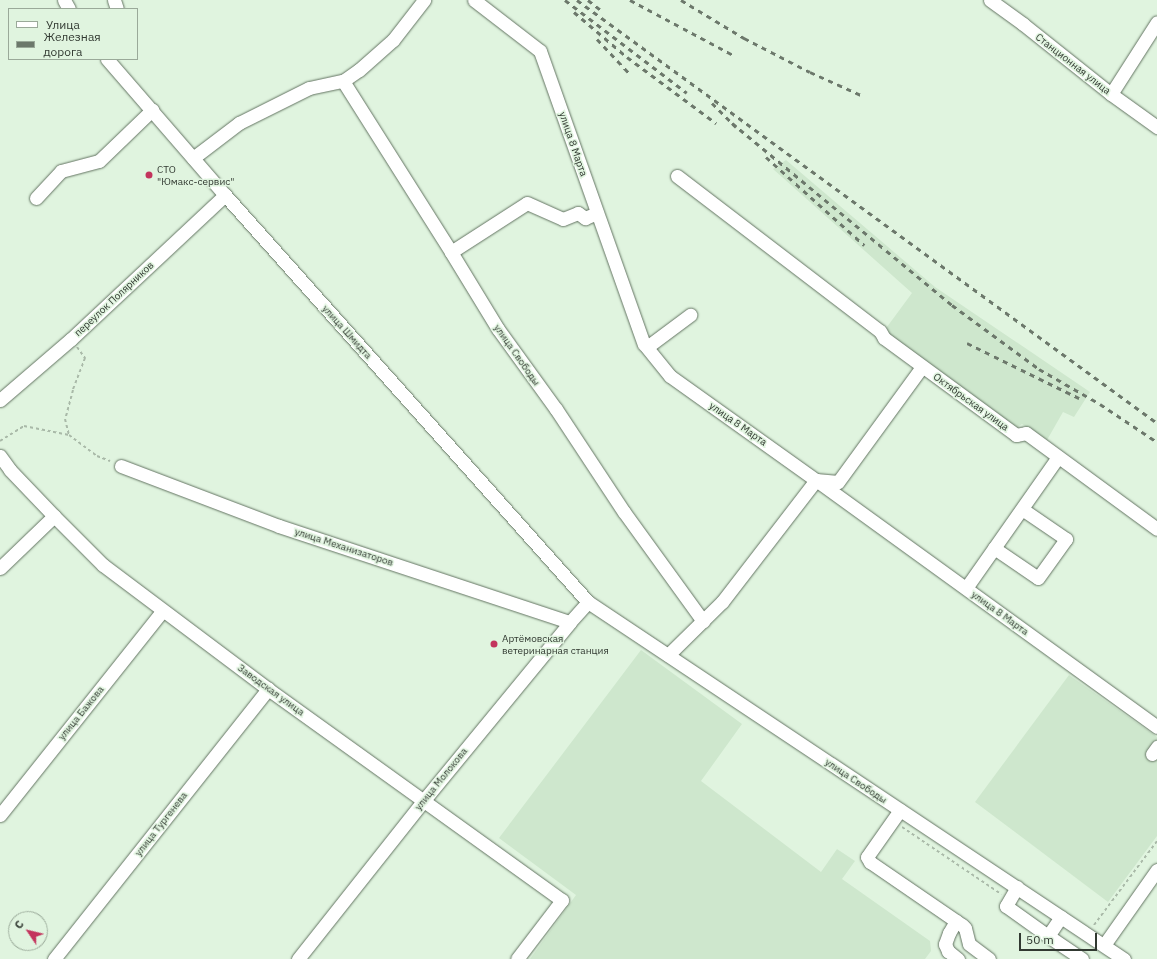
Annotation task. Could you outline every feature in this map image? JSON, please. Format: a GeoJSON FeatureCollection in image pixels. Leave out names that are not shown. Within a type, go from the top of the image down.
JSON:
{"type":"FeatureCollection","features":[{"type":"Feature","properties":{"kind":"street"},"geometry":{"type":"LineString","coordinates":[[193,158],[239,123],[309,88],[343,81],[360,70],[393,40],[424,0]]}},
{"type":"Feature","properties":{"kind":"street","name":"улица 8 Марта"},"geometry":{"type":"LineString","coordinates":[[474,0],[540,51],[597,213],[647,347],[670,376],[1157,727]]}},
{"type":"Feature","properties":{"kind":"street","name":"Станционная улица"},"geometry":{"type":"LineString","coordinates":[[990,0],[1023,24],[1111,94],[1157,127]]}},
{"type":"Feature","properties":{"kind":"street"},"geometry":{"type":"LineString","coordinates":[[1111,94],[1157,22]]}},
{"type":"Feature","properties":{"kind":"street","name":"улица Шмидта"},"geometry":{"type":"LineString","coordinates":[[108,60],[225,195],[588,602]]}},
{"type":"Feature","properties":{"kind":"street","name":"улица Свободы"},"geometry":{"type":"LineString","coordinates":[[343,81],[452,252],[498,329],[556,409],[624,512],[703,621]]}},
{"type":"Feature","properties":{"kind":"street"},"geometry":{"type":"LineString","coordinates":[[36,198],[61,171],[99,161],[152,110]]}},
{"type":"Feature","properties":{"kind":"street","name":"Октябрьская улица"},"geometry":{"type":"LineString","coordinates":[[677,176],[880,331],[884,338],[922,367],[1016,436],[1026,433],[1157,529]]}},
{"type":"Feature","properties":{"kind":"street","name":"переулок Полярников"},"geometry":{"type":"LineString","coordinates":[[0,400],[71,339],[225,195]]}},
{"type":"Feature","properties":{"kind":"street"},"geometry":{"type":"LineString","coordinates":[[452,252],[526,202],[563,219],[578,213],[585,218],[597,213]]}},
{"type":"Feature","properties":{"kind":"street"},"geometry":{"type":"LineString","coordinates":[[647,347],[690,314]]}},
{"type":"Feature","properties":{"kind":"street"},"geometry":{"type":"LineString","coordinates":[[668,655],[722,602],[816,480],[838,482],[922,367]]}},
{"type":"Feature","properties":{"kind":"street","name":"Заводская улица"},"geometry":{"type":"LineString","coordinates":[[0,456],[10,470],[103,565],[162,611],[268,689],[562,900],[517,959]]}},
{"type":"Feature","properties":{"kind":"street"},"geometry":{"type":"LineString","coordinates":[[966,588],[1058,457]]}},
{"type":"Feature","properties":{"kind":"street","name":"улица Механизаторов"},"geometry":{"type":"LineString","coordinates":[[121,466],[279,526],[570,622]]}},
{"type":"Feature","properties":{"kind":"street"},"geometry":{"type":"LineString","coordinates":[[994,548],[1038,578],[1066,539],[1022,509]]}},
{"type":"Feature","properties":{"kind":"street"},"geometry":{"type":"LineString","coordinates":[[0,568],[54,516]]}},
{"type":"Feature","properties":{"kind":"street","name":"улица Свободы"},"geometry":{"type":"LineString","coordinates":[[588,602],[1124,959]]}},
{"type":"Feature","properties":{"kind":"street","name":"улица Молокова"},"geometry":{"type":"LineString","coordinates":[[298,959],[424,800],[588,602]]}},
{"type":"Feature","properties":{"kind":"street","name":"улица Бажова"},"geometry":{"type":"LineString","coordinates":[[0,815],[162,611]]}},
{"type":"Feature","properties":{"kind":"street","name":"улица Тургенева"},"geometry":{"type":"LineString","coordinates":[[54,959],[268,689]]}},
{"type":"Feature","properties":{"kind":"street"},"geometry":{"type":"LineString","coordinates":[[900,810],[867,857],[870,862],[965,928],[969,944],[989,959]]}},
{"type":"Feature","properties":{"kind":"street"},"geometry":{"type":"LineString","coordinates":[[1104,945],[1157,870]]}},
{"type":"Feature","properties":{"kind":"street"},"geometry":{"type":"LineString","coordinates":[[1017,887],[1006,906],[1009,910],[1082,959]]}},
{"type":"Feature","properties":{"kind":"street"},"geometry":{"type":"LineString","coordinates":[[1048,936],[1061,917]]}},
{"type":"Feature","properties":{"kind":"street"},"geometry":{"type":"LineString","coordinates":[[956,921],[945,944],[948,951],[958,959]]}},
{"type":"Feature","properties":{"kind":"path"},"geometry":{"type":"LineString","coordinates":[[69,436],[65,419],[73,390],[85,358],[71,339]]}},
{"type":"Feature","properties":{"kind":"path"},"geometry":{"type":"LineString","coordinates":[[0,441],[24,426],[69,436],[98,456],[121,466]]}},
{"type":"Feature","properties":{"kind":"path"},"geometry":{"type":"LineString","coordinates":[[892,820],[1009,900]]}},
{"type":"Feature","properties":{"kind":"path"},"geometry":{"type":"LineString","coordinates":[[1088,934],[1157,841]]}},
{"type":"Feature","properties":{"kind":"shaded area"},"geometry":{"type":"Polygon","coordinates":[[[786,160],[935,287],[1090,392],[1074,417],[1063,412],[1047,440],[1022,424],[1016,428],[884,331],[912,293],[773,169],[786,160]]]}},
{"type":"Feature","properties":{"kind":"shaded area"},"geometry":{"type":"Polygon","coordinates":[[[641,650],[742,724],[701,781],[821,872],[837,849],[855,861],[842,879],[930,941],[931,951],[925,959],[530,959],[576,895],[499,838],[641,650]]]}},
{"type":"Feature","properties":{"kind":"shaded area"},"geometry":{"type":"Polygon","coordinates":[[[1069,675],[1157,737],[1157,836],[1108,902],[975,802],[1069,675]]]}},
{"type":"Feature","properties":{"kind":"railway"},"geometry":{"type":"LineString","coordinates":[[565,0],[687,93]]}},
{"type":"Feature","properties":{"kind":"railway"},"geometry":{"type":"LineString","coordinates":[[577,0],[1157,423]]}},
{"type":"Feature","properties":{"kind":"railway"},"geometry":{"type":"LineString","coordinates":[[588,0],[602,11]]}},
{"type":"Feature","properties":{"kind":"railway"},"geometry":{"type":"LineString","coordinates":[[630,0],[735,56]]}},
{"type":"Feature","properties":{"kind":"railway"},"geometry":{"type":"LineString","coordinates":[[681,0],[744,38],[810,72],[863,96]]}},
{"type":"Feature","properties":{"kind":"railway"},"geometry":{"type":"LineString","coordinates":[[574,12],[627,57],[716,123]]}},
{"type":"Feature","properties":{"kind":"railway"},"geometry":{"type":"LineString","coordinates":[[597,39],[630,74]]}},
{"type":"Feature","properties":{"kind":"railway"},"geometry":{"type":"LineString","coordinates":[[712,103],[736,127]]}},
{"type":"Feature","properties":{"kind":"railway"},"geometry":{"type":"LineString","coordinates":[[732,123],[952,305],[1039,369],[1100,404],[1157,442]]}},
{"type":"Feature","properties":{"kind":"railway"},"geometry":{"type":"LineString","coordinates":[[766,157],[864,245]]}},
{"type":"Feature","properties":{"kind":"railway"},"geometry":{"type":"LineString","coordinates":[[967,343],[1079,398]]}},
{"type":"Feature","properties":{"kind":"place","name":"СТО \"Юмакс-сервис\""},"geometry":{"type":"Point","coordinates":[149,175]}},
{"type":"Feature","properties":{"kind":"place","name":"Артёмовская ветеринарная станция"},"geometry":{"type":"Point","coordinates":[494,644]}}]}
